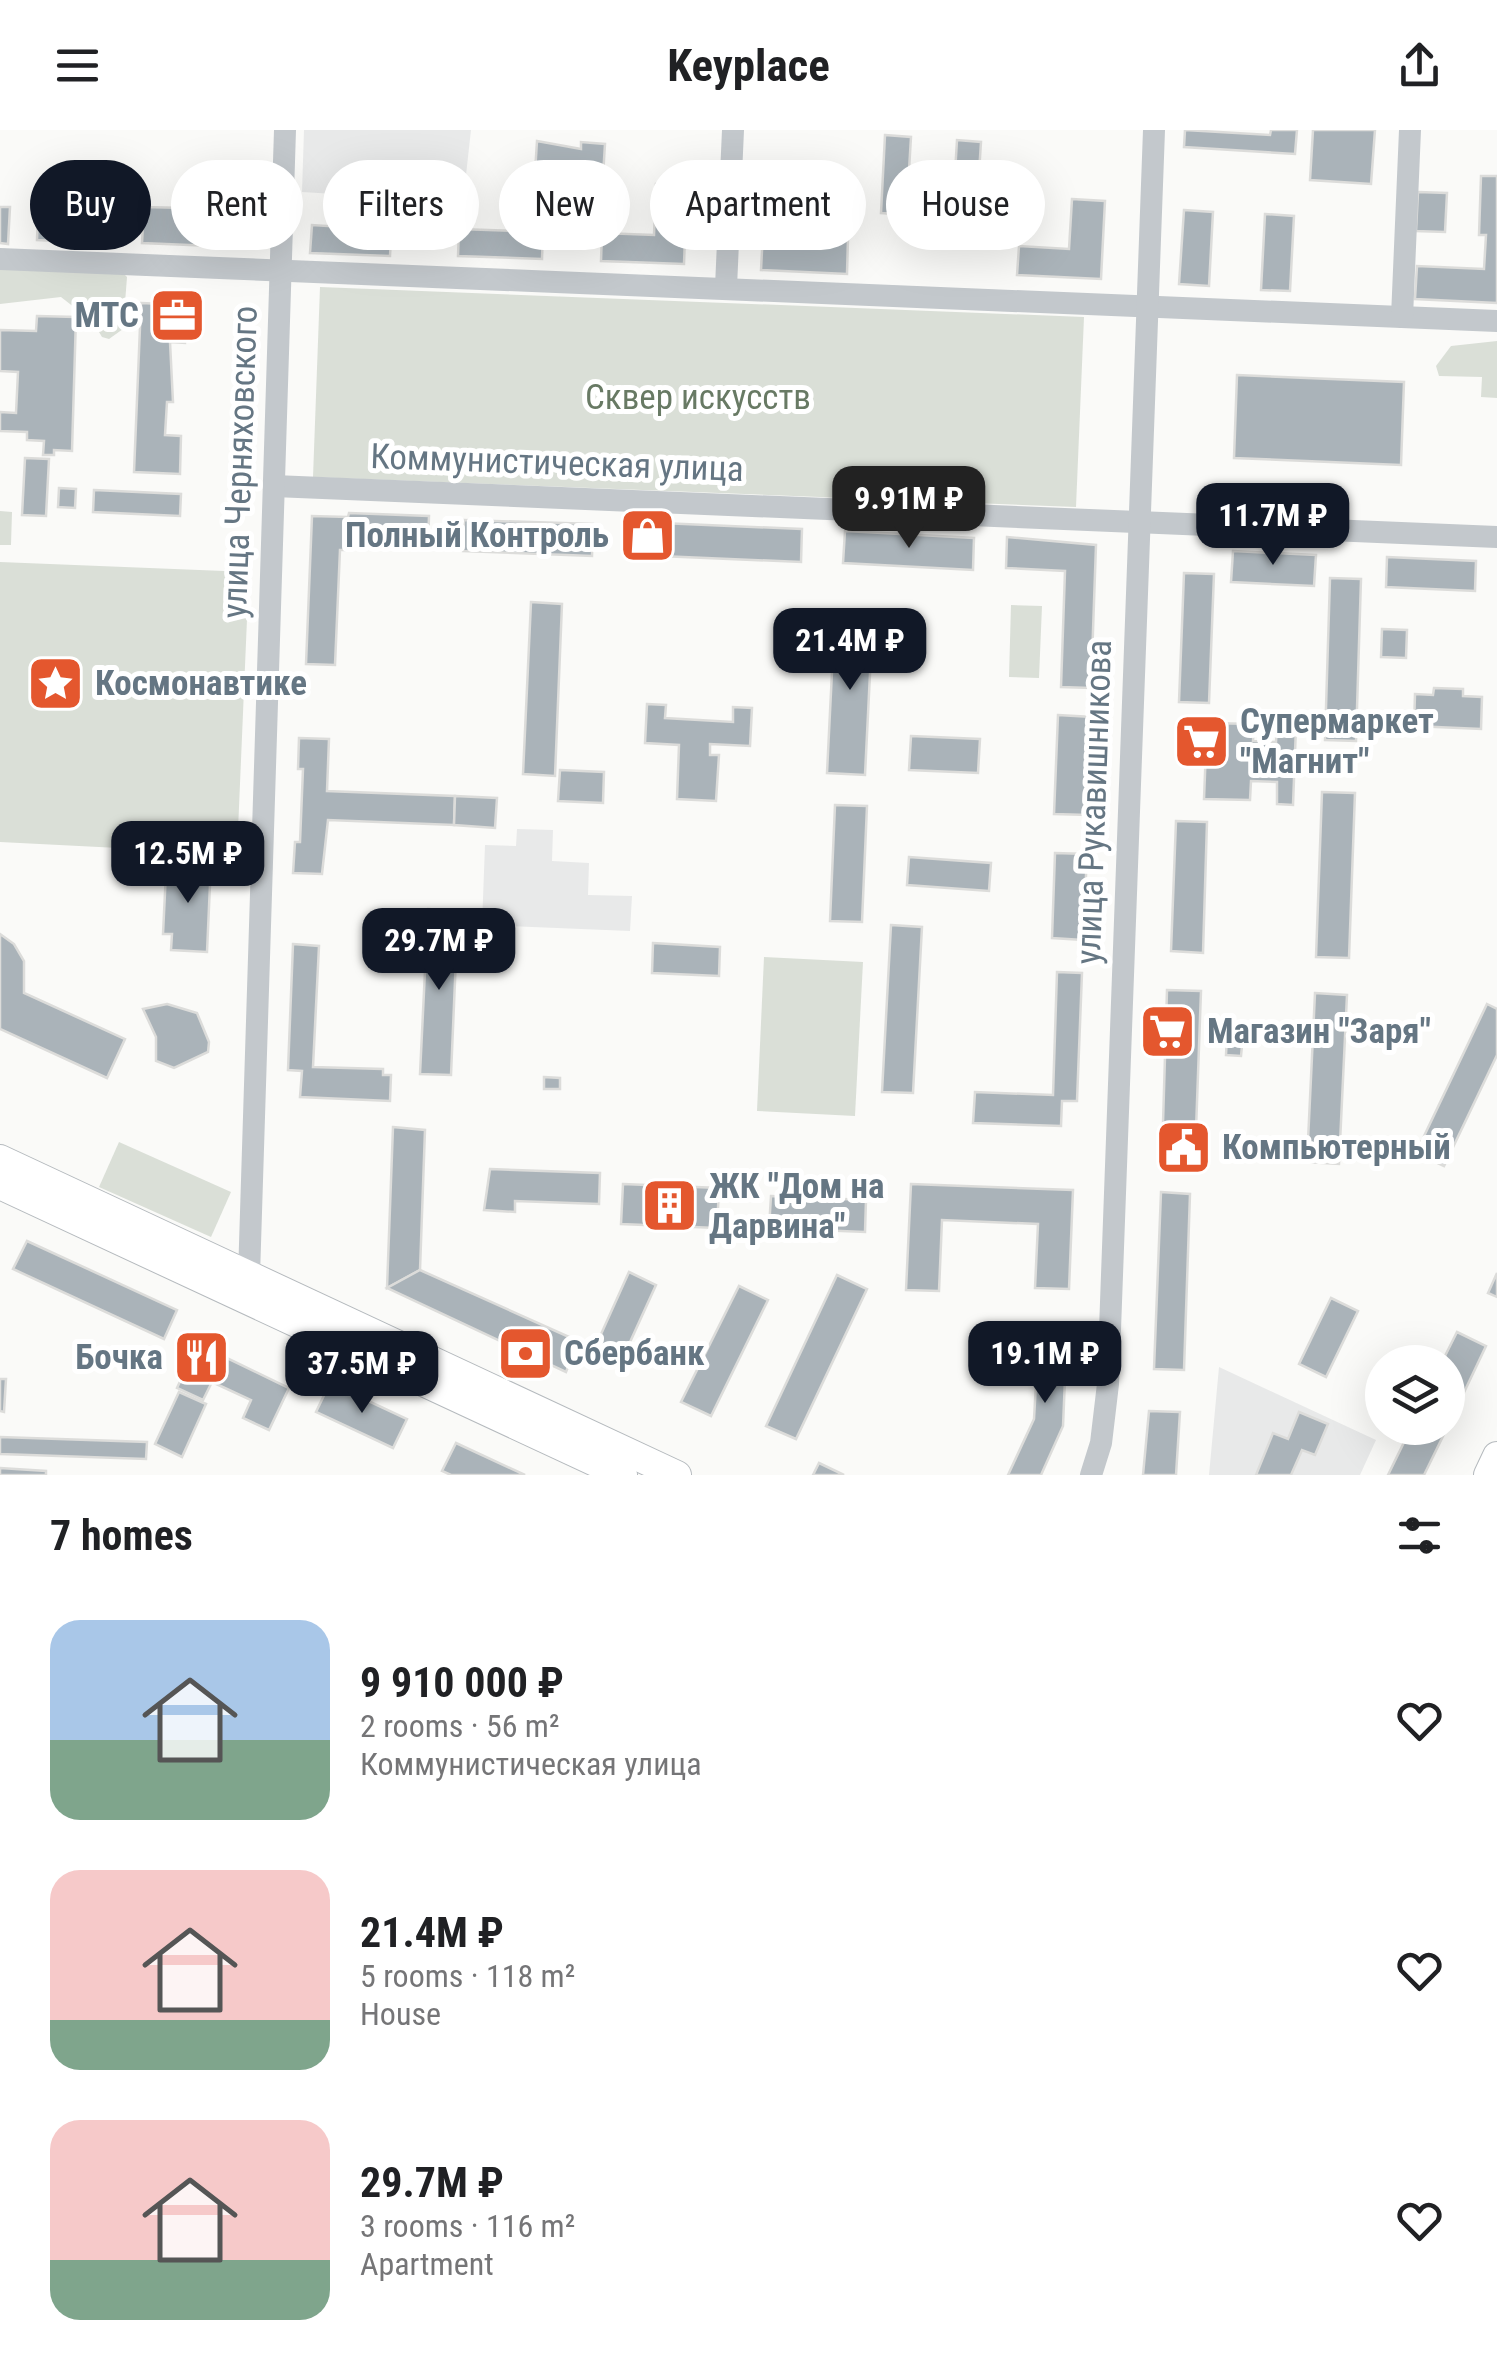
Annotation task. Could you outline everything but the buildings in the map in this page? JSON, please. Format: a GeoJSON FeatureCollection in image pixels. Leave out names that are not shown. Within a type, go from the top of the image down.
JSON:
{"type":"FeatureCollection","features":[{"type":"Feature","properties":{"kind":"main road"},"geometry":{"type":"LineString","coordinates":[[0,1159],[677,1475]]}},
{"type":"Feature","properties":{"kind":"main road"},"geometry":{"type":"LineString","coordinates":[[0,1186],[624,1475]]}},
{"type":"Feature","properties":{"kind":"main road"},"geometry":{"type":"LineString","coordinates":[[1488,1475],[1497,1456]]}},
{"type":"Feature","properties":{"kind":"street","name":"улица Черняховского"},"geometry":{"type":"LineString","coordinates":[[249,1276],[286,130]]}},
{"type":"Feature","properties":{"kind":"street"},"geometry":{"type":"LineString","coordinates":[[726,287],[733,130]]}},
{"type":"Feature","properties":{"kind":"street","name":"улица Рукавишникова"},"geometry":{"type":"LineString","coordinates":[[1091,1475],[1103,1432],[1108,1384],[1154,130]]}},
{"type":"Feature","properties":{"kind":"street"},"geometry":{"type":"LineString","coordinates":[[1402,316],[1410,130]]}},
{"type":"Feature","properties":{"kind":"street"},"geometry":{"type":"LineString","coordinates":[[0,259],[1147,304],[1497,322]]}},
{"type":"Feature","properties":{"kind":"street","name":"Коммунистическая улица"},"geometry":{"type":"LineString","coordinates":[[274,486],[1497,538]]}},
{"type":"Feature","properties":{"kind":"shaded area"},"geometry":{"type":"Polygon","coordinates":[[[304,130],[471,130],[468,160],[323,160],[323,193],[303,192],[304,130]]]}},
{"type":"Feature","properties":{"kind":"shaded area"},"geometry":{"type":"Polygon","coordinates":[[[517,829],[553,830],[552,861],[589,863],[588,895],[632,896],[630,931],[482,925],[485,845],[516,846],[517,829]]]}},
{"type":"Feature","properties":{"kind":"shaded area"},"geometry":{"type":"Polygon","coordinates":[[[1219,1367],[1365,1435],[1365,1445],[1374,1445],[1360,1475],[1209,1475],[1219,1367]]]}},
{"type":"Feature","properties":{"kind":"green space"},"geometry":{"type":"Polygon","coordinates":[[[0,265],[122,272],[127,277],[123,329],[109,339],[102,337],[93,322],[61,297],[0,304],[0,265]]]}},
{"type":"Feature","properties":{"kind":"green space","name":"Сквер искусств"},"geometry":{"type":"Polygon","coordinates":[[[320,287],[1084,317],[1076,507],[313,477],[320,287]]]}},
{"type":"Feature","properties":{"kind":"green space"},"geometry":{"type":"Polygon","coordinates":[[[1497,341],[1497,398],[1481,397],[1482,377],[1439,376],[1436,366],[1451,346],[1497,341]]]}},
{"type":"Feature","properties":{"kind":"green space"},"geometry":{"type":"Polygon","coordinates":[[[0,511],[12,512],[11,545],[0,545],[0,511]]]}},
{"type":"Feature","properties":{"kind":"green space"},"geometry":{"type":"Polygon","coordinates":[[[0,562],[249,572],[237,854],[0,842],[0,562]]]}},
{"type":"Feature","properties":{"kind":"green space"},"geometry":{"type":"Polygon","coordinates":[[[1011,605],[1042,606],[1039,678],[1009,677],[1011,605]]]}},
{"type":"Feature","properties":{"kind":"green space"},"geometry":{"type":"Polygon","coordinates":[[[764,957],[863,962],[855,1116],[757,1111],[764,957]]]}},
{"type":"Feature","properties":{"kind":"green space"},"geometry":{"type":"Polygon","coordinates":[[[119,1142],[231,1192],[211,1237],[99,1187],[119,1142]]]}},
{"type":"Feature","properties":{"kind":"place","name":"МТС"},"geometry":{"type":"Point","coordinates":[178,315]}},
{"type":"Feature","properties":{"kind":"place","name":"Полный Контроль"},"geometry":{"type":"Point","coordinates":[648,535]}},
{"type":"Feature","properties":{"kind":"place","name":"Космонавтике"},"geometry":{"type":"Point","coordinates":[56,683]}},
{"type":"Feature","properties":{"kind":"place","name":"Супермаркет \"Магнит\""},"geometry":{"type":"Point","coordinates":[1201,741]}},
{"type":"Feature","properties":{"kind":"place","name":"Магазин \"Заря\""},"geometry":{"type":"Point","coordinates":[1168,1031]}},
{"type":"Feature","properties":{"kind":"place","name":"Компьютерный"},"geometry":{"type":"Point","coordinates":[1183,1147]}},
{"type":"Feature","properties":{"kind":"place","name":"ЖК \"Дом на Дарвина\""},"geometry":{"type":"Point","coordinates":[670,1206]}},
{"type":"Feature","properties":{"kind":"place","name":"Сбербанк"},"geometry":{"type":"Point","coordinates":[525,1353]}},
{"type":"Feature","properties":{"kind":"place","name":"Бочка"},"geometry":{"type":"Point","coordinates":[202,1357]}}]}
